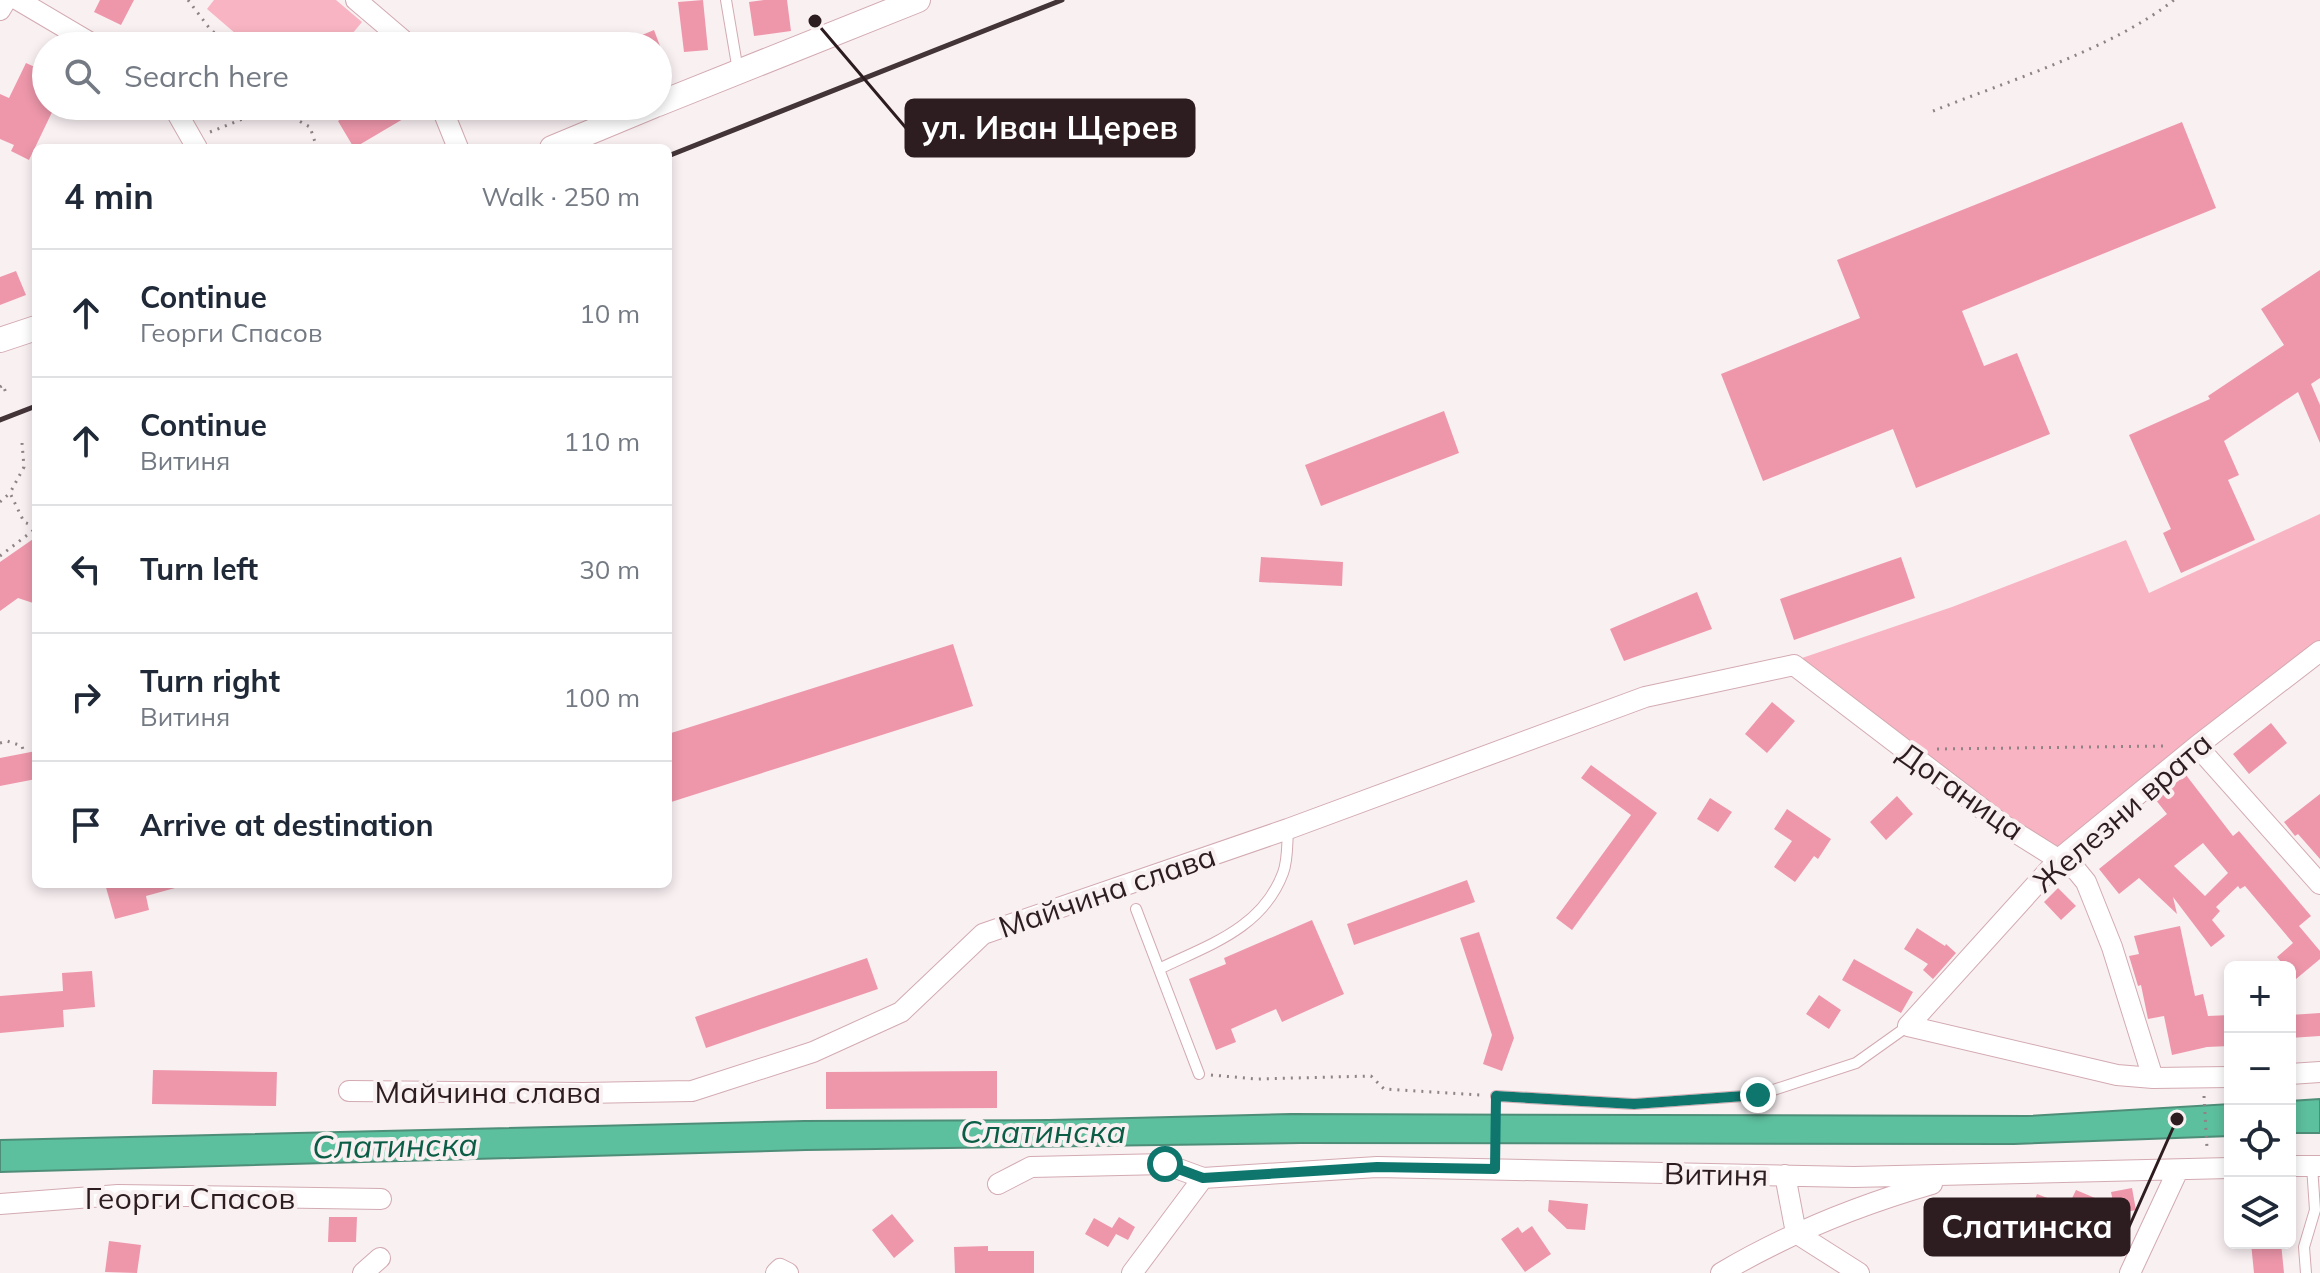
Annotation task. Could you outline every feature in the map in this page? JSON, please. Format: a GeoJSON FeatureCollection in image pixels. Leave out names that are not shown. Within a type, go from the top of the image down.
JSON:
{"type":"FeatureCollection","features":[{"type":"Feature","properties":{"kind":"street"},"geometry":{"type":"LineString","coordinates":[[0,10],[6,0]]}},
{"type":"Feature","properties":{"kind":"street"},"geometry":{"type":"LineString","coordinates":[[18,0],[72,32]]}},
{"type":"Feature","properties":{"kind":"street"},"geometry":{"type":"LineString","coordinates":[[356,0],[394,32]]}},
{"type":"Feature","properties":{"kind":"street"},"geometry":{"type":"LineString","coordinates":[[672,98],[917,0]]}},
{"type":"Feature","properties":{"kind":"street"},"geometry":{"type":"LineString","coordinates":[[181,120],[195,144]]}},
{"type":"Feature","properties":{"kind":"street"},"geometry":{"type":"LineString","coordinates":[[447,120],[456,144]]}},
{"type":"Feature","properties":{"kind":"street"},"geometry":{"type":"LineString","coordinates":[[562,144],[620,120]]}},
{"type":"Feature","properties":{"kind":"street"},"geometry":{"type":"LineString","coordinates":[[0,340],[32,329]]}},
{"type":"Feature","properties":{"kind":"street","name":"Железни врата"},"geometry":{"type":"LineString","coordinates":[[1908,1026],[2060,858],[2320,651]]}},
{"type":"Feature","properties":{"kind":"street","name":"Доганица"},"geometry":{"type":"LineString","coordinates":[[1645,697],[1794,665],[2002,824],[2060,858],[2086,882],[2112,947],[2153,1078]]}},
{"type":"Feature","properties":{"kind":"street","name":"Майчина слава"},"geometry":{"type":"LineString","coordinates":[[349,1091],[692,1091],[813,1052],[901,1012],[983,934],[1288,829],[1645,697]]}},
{"type":"Feature","properties":{"kind":"street"},"geometry":{"type":"LineString","coordinates":[[2197,746],[2320,884]]}},
{"type":"Feature","properties":{"kind":"street"},"geometry":{"type":"LineString","coordinates":[[1908,1026],[2082,1068],[2153,1078],[2224,1077]]}},
{"type":"Feature","properties":{"kind":"street"},"geometry":{"type":"LineString","coordinates":[[2296,1074],[2320,1072]]}},
{"type":"Feature","properties":{"kind":"street"},"geometry":{"type":"LineString","coordinates":[[998,1184],[1031,1167],[1165,1164],[1203,1178],[1132,1273]]}},
{"type":"Feature","properties":{"kind":"street","name":"Витиня"},"geometry":{"type":"LineString","coordinates":[[1203,1178],[1377,1167],[1959,1176],[2021,1171],[2224,1168]]}},
{"type":"Feature","properties":{"kind":"street"},"geometry":{"type":"LineString","coordinates":[[2130,1273],[2178,1170]]}},
{"type":"Feature","properties":{"kind":"street"},"geometry":{"type":"LineString","coordinates":[[1785,1175],[1796,1233],[1859,1273]]}},
{"type":"Feature","properties":{"kind":"street"},"geometry":{"type":"LineString","coordinates":[[1721,1273],[1796,1233],[1903,1192],[1959,1176]]}},
{"type":"Feature","properties":{"kind":"street","name":"Георги Спасов"},"geometry":{"type":"LineString","coordinates":[[0,1204],[118,1195],[381,1199]]}},
{"type":"Feature","properties":{"kind":"street"},"geometry":{"type":"LineString","coordinates":[[363,1273],[380,1258]]}},
{"type":"Feature","properties":{"kind":"lane"},"geometry":{"type":"LineString","coordinates":[[726,0],[738,71]]}},
{"type":"Feature","properties":{"kind":"lane"},"geometry":{"type":"LineString","coordinates":[[1159,969],[1242,928],[1267,903],[1284,871],[1288,829]]}},
{"type":"Feature","properties":{"kind":"lane"},"geometry":{"type":"LineString","coordinates":[[1136,909],[1199,1074]]}},
{"type":"Feature","properties":{"kind":"lane"},"geometry":{"type":"LineString","coordinates":[[1496,1096],[1634,1104],[1758,1095],[1856,1063],[1908,1026]]}},
{"type":"Feature","properties":{"kind":"lane"},"geometry":{"type":"LineString","coordinates":[[2306,1273],[2304,1247],[2315,1210],[2316,1166]]}},
{"type":"Feature","properties":{"kind":"path"},"geometry":{"type":"LineString","coordinates":[[188,0],[214,32]]}},
{"type":"Feature","properties":{"kind":"path"},"geometry":{"type":"LineString","coordinates":[[1933,111],[2092,47],[2159,12],[2174,0]]}},
{"type":"Feature","properties":{"kind":"path"},"geometry":{"type":"LineString","coordinates":[[195,144],[244,120]]}},
{"type":"Feature","properties":{"kind":"path"},"geometry":{"type":"LineString","coordinates":[[298,120],[310,127],[316,144]]}},
{"type":"Feature","properties":{"kind":"path"},"geometry":{"type":"LineString","coordinates":[[0,387],[3,385],[6,393]]}},
{"type":"Feature","properties":{"kind":"path"},"geometry":{"type":"LineString","coordinates":[[0,502],[10,493],[24,467],[22,443]]}},
{"type":"Feature","properties":{"kind":"path"},"geometry":{"type":"LineString","coordinates":[[10,493],[24,522],[32,526]]}},
{"type":"Feature","properties":{"kind":"path"},"geometry":{"type":"LineString","coordinates":[[0,556],[32,531]]}},
{"type":"Feature","properties":{"kind":"path"},"geometry":{"type":"LineString","coordinates":[[0,743],[7,741],[22,746],[24,753]]}},
{"type":"Feature","properties":{"kind":"path"},"geometry":{"type":"LineString","coordinates":[[1901,749],[2197,746]]}},
{"type":"Feature","properties":{"kind":"path"},"geometry":{"type":"LineString","coordinates":[[1199,1074],[1257,1079],[1371,1076],[1384,1089],[1496,1096],[1495,1169]]}},
{"type":"Feature","properties":{"kind":"path"},"geometry":{"type":"LineString","coordinates":[[2204,1078],[2208,1168]]}},
{"type":"Feature","properties":{"kind":"shaded area"},"geometry":{"type":"Polygon","coordinates":[[[214,0],[336,0],[362,22],[354,32],[234,32],[207,9],[214,0]]]}},
{"type":"Feature","properties":{"kind":"shaded area"},"geometry":{"type":"Polygon","coordinates":[[[2320,514],[2320,651],[2060,858],[1794,665],[1802,658],[1952,607],[2126,540],[2149,593],[2320,514]]]}},
{"type":"Feature","properties":{"kind":"water"},"geometry":{"type":"Polygon","coordinates":[[[2320,1099],[2320,1133],[2296,1133],[2296,1101],[2320,1099]]]}},
{"type":"Feature","properties":{"kind":"water"},"geometry":{"type":"Polygon","coordinates":[[[2224,1104],[2224,1136],[2014,1144],[1301,1143],[806,1150],[0,1172],[0,1140],[804,1121],[1049,1120],[1291,1114],[2028,1116],[2224,1104]]]}},
{"type":"Feature","properties":{"kind":"building"},"geometry":{"type":"Polygon","coordinates":[[[100,0],[134,0],[121,25],[94,12],[100,0]]]}},
{"type":"Feature","properties":{"kind":"building"},"geometry":{"type":"Polygon","coordinates":[[[703,0],[708,50],[684,52],[678,2],[703,0]]]}},
{"type":"Feature","properties":{"kind":"building"},"geometry":{"type":"Polygon","coordinates":[[[787,0],[791,31],[754,36],[749,2],[787,0]]]}},
{"type":"Feature","properties":{"kind":"building"},"geometry":{"type":"Polygon","coordinates":[[[26,63],[32,66],[32,120],[48,120],[37,144],[32,144],[29,160],[11,151],[14,145],[0,139],[0,94],[9,98],[26,63]]]}},
{"type":"Feature","properties":{"kind":"building"},"geometry":{"type":"Polygon","coordinates":[[[401,120],[361,144],[352,144],[338,121],[401,120]]]}},
{"type":"Feature","properties":{"kind":"building"},"geometry":{"type":"Polygon","coordinates":[[[2182,122],[2216,208],[1962,311],[1984,366],[2017,353],[2050,434],[1916,488],[1893,429],[1763,481],[1721,374],[1860,318],[1837,260],[2182,122]]]}},
{"type":"Feature","properties":{"kind":"building"},"geometry":{"type":"Polygon","coordinates":[[[2320,270],[2320,378],[2311,384],[2320,405],[2320,443],[2298,392],[2224,441],[2239,475],[2228,480],[2255,540],[2181,573],[2163,533],[2171,529],[2129,435],[2210,399],[2208,396],[2284,345],[2261,309],[2320,270]]]}},
{"type":"Feature","properties":{"kind":"building"},"geometry":{"type":"Polygon","coordinates":[[[16,271],[26,295],[0,305],[0,277],[16,271]]]}},
{"type":"Feature","properties":{"kind":"building"},"geometry":{"type":"Polygon","coordinates":[[[1444,411],[1459,453],[1321,506],[1305,465],[1444,411]]]}},
{"type":"Feature","properties":{"kind":"building"},"geometry":{"type":"Polygon","coordinates":[[[32,540],[32,603],[18,598],[0,611],[0,562],[32,540]]]}},
{"type":"Feature","properties":{"kind":"building"},"geometry":{"type":"Polygon","coordinates":[[[1261,557],[1343,562],[1342,586],[1259,582],[1261,557]]]}},
{"type":"Feature","properties":{"kind":"building"},"geometry":{"type":"Polygon","coordinates":[[[1901,557],[1915,598],[1794,640],[1780,599],[1901,557]]]}},
{"type":"Feature","properties":{"kind":"building"},"geometry":{"type":"Polygon","coordinates":[[[1697,592],[1712,629],[1624,661],[1610,629],[1697,592]]]}},
{"type":"Feature","properties":{"kind":"building"},"geometry":{"type":"Polygon","coordinates":[[[953,644],[973,706],[672,802],[672,733],[953,644]]]}},
{"type":"Feature","properties":{"kind":"building"},"geometry":{"type":"Polygon","coordinates":[[[1772,702],[1795,721],[1767,753],[1745,734],[1772,702]]]}},
{"type":"Feature","properties":{"kind":"building"},"geometry":{"type":"Polygon","coordinates":[[[2271,723],[2287,743],[2249,774],[2233,754],[2271,723]]]}},
{"type":"Feature","properties":{"kind":"building"},"geometry":{"type":"Polygon","coordinates":[[[32,752],[32,780],[0,786],[0,758],[32,752]]]}},
{"type":"Feature","properties":{"kind":"building"},"geometry":{"type":"Polygon","coordinates":[[[1591,765],[1657,813],[1572,930],[1556,918],[1631,815],[1581,778],[1591,765]]]}},
{"type":"Feature","properties":{"kind":"building"},"geometry":{"type":"Polygon","coordinates":[[[2186,775],[2233,836],[2239,831],[2311,916],[2299,926],[2320,951],[2320,959],[2296,979],[2296,961],[2280,961],[2277,957],[2293,943],[2245,886],[2240,889],[2238,886],[2216,907],[2220,911],[2212,920],[2225,936],[2211,947],[2173,897],[2177,914],[2139,878],[2119,894],[2099,869],[2167,814],[2155,799],[2186,775]],[[2203,843],[2174,866],[2205,896],[2228,873],[2203,843]]]}},
{"type":"Feature","properties":{"kind":"building"},"geometry":{"type":"Polygon","coordinates":[[[2320,794],[2320,859],[2284,822],[2320,794]]]}},
{"type":"Feature","properties":{"kind":"building"},"geometry":{"type":"Polygon","coordinates":[[[1897,796],[1913,814],[1886,840],[1870,822],[1897,796]]]}},
{"type":"Feature","properties":{"kind":"building"},"geometry":{"type":"Polygon","coordinates":[[[1710,798],[1732,812],[1718,832],[1697,819],[1710,798]]]}},
{"type":"Feature","properties":{"kind":"building"},"geometry":{"type":"Polygon","coordinates":[[[1787,809],[1831,839],[1818,859],[1814,856],[1795,882],[1774,867],[1792,841],[1774,829],[1787,809]]]}},
{"type":"Feature","properties":{"kind":"building"},"geometry":{"type":"Polygon","coordinates":[[[1467,880],[1475,902],[1354,945],[1347,924],[1467,880]]]}},
{"type":"Feature","properties":{"kind":"building"},"geometry":{"type":"Polygon","coordinates":[[[106,888],[175,888],[146,896],[149,910],[115,919],[106,888]]]}},
{"type":"Feature","properties":{"kind":"building"},"geometry":{"type":"Polygon","coordinates":[[[2058,888],[2076,906],[2061,920],[2044,902],[2058,888]]]}},
{"type":"Feature","properties":{"kind":"building"},"geometry":{"type":"Polygon","coordinates":[[[1312,920],[1344,994],[1282,1022],[1276,1009],[1231,1029],[1236,1042],[1216,1050],[1189,979],[1226,964],[1224,958],[1312,920]]]}},
{"type":"Feature","properties":{"kind":"building"},"geometry":{"type":"Polygon","coordinates":[[[2180,926],[2195,996],[2203,994],[2208,1016],[2224,1015],[2224,1046],[2172,1055],[2164,1016],[2148,1019],[2141,985],[2138,986],[2129,956],[2139,954],[2134,936],[2180,926]]]}},
{"type":"Feature","properties":{"kind":"building"},"geometry":{"type":"Polygon","coordinates":[[[1917,928],[1956,953],[1933,979],[1923,970],[1928,964],[1904,949],[1917,928]]]}},
{"type":"Feature","properties":{"kind":"building"},"geometry":{"type":"Polygon","coordinates":[[[1479,932],[1514,1038],[1502,1071],[1483,1064],[1492,1035],[1460,938],[1479,932]]]}},
{"type":"Feature","properties":{"kind":"building"},"geometry":{"type":"Polygon","coordinates":[[[867,958],[878,989],[706,1048],[695,1017],[867,958]]]}},
{"type":"Feature","properties":{"kind":"building"},"geometry":{"type":"Polygon","coordinates":[[[1854,959],[1913,992],[1901,1013],[1842,980],[1854,959]]]}},
{"type":"Feature","properties":{"kind":"building"},"geometry":{"type":"Polygon","coordinates":[[[92,971],[95,1007],[63,1010],[64,1027],[0,1033],[0,996],[63,991],[62,973],[92,971]]]}},
{"type":"Feature","properties":{"kind":"building"},"geometry":{"type":"Polygon","coordinates":[[[1819,995],[1841,1010],[1829,1029],[1806,1014],[1819,995]]]}},
{"type":"Feature","properties":{"kind":"building"},"geometry":{"type":"Polygon","coordinates":[[[2320,1013],[2320,1036],[2296,1038],[2296,1015],[2320,1013]]]}},
{"type":"Feature","properties":{"kind":"building"},"geometry":{"type":"Polygon","coordinates":[[[153,1070],[277,1072],[276,1106],[152,1104],[153,1070]]]}},
{"type":"Feature","properties":{"kind":"building"},"geometry":{"type":"Polygon","coordinates":[[[997,1071],[997,1108],[826,1109],[826,1072],[997,1071]]]}},
{"type":"Feature","properties":{"kind":"building"},"geometry":{"type":"Polygon","coordinates":[[[2132,1188],[2136,1210],[2115,1214],[2114,1207],[2102,1234],[2063,1217],[2076,1190],[2114,1206],[2111,1192],[2132,1188]]]}},
{"type":"Feature","properties":{"kind":"building"},"geometry":{"type":"Polygon","coordinates":[[[2037,1194],[2050,1199],[2041,1225],[2027,1220],[2037,1194]]]}},
{"type":"Feature","properties":{"kind":"building"},"geometry":{"type":"Polygon","coordinates":[[[1549,1200],[1588,1204],[1585,1230],[1567,1229],[1548,1211],[1549,1200]]]}},
{"type":"Feature","properties":{"kind":"building"},"geometry":{"type":"Polygon","coordinates":[[[892,1214],[914,1241],[894,1258],[872,1230],[892,1214]]]}},
{"type":"Feature","properties":{"kind":"building"},"geometry":{"type":"Polygon","coordinates":[[[329,1217],[357,1217],[356,1242],[328,1242],[329,1217]]]}},
{"type":"Feature","properties":{"kind":"building"},"geometry":{"type":"Polygon","coordinates":[[[1119,1217],[1135,1227],[1128,1240],[1116,1234],[1108,1247],[1085,1234],[1094,1218],[1112,1228],[1119,1217]]]}},
{"type":"Feature","properties":{"kind":"building"},"geometry":{"type":"Polygon","coordinates":[[[1532,1226],[1551,1254],[1525,1272],[1501,1239],[1518,1227],[1522,1233],[1532,1226]]]}},
{"type":"Feature","properties":{"kind":"building"},"geometry":{"type":"Polygon","coordinates":[[[109,1241],[141,1245],[137,1273],[105,1272],[109,1241]]]}},
{"type":"Feature","properties":{"kind":"building"},"geometry":{"type":"Polygon","coordinates":[[[988,1246],[988,1251],[1034,1251],[1034,1273],[955,1273],[954,1247],[988,1246]]]}},
{"type":"Feature","properties":{"kind":"building"},"geometry":{"type":"Polygon","coordinates":[[[2252,1249],[2282,1249],[2284,1273],[2254,1273],[2252,1249]]]}},
{"type":"Feature","properties":{"kind":"railway"},"geometry":{"type":"LineString","coordinates":[[672,154],[1062,0]]}},
{"type":"Feature","properties":{"kind":"railway"},"geometry":{"type":"LineString","coordinates":[[0,420],[32,408]]}},
{"type":"Feature","properties":{"kind":"place","name":"ул. Иван Щерев"},"geometry":{"type":"Point","coordinates":[815,21]}},
{"type":"Feature","properties":{"kind":"place","name":"Слатинска"},"geometry":{"type":"Point","coordinates":[2177,1119]}},
{"type":"Feature","properties":{"kind":"route"},"geometry":{"type":"LineString","coordinates":[[1165,1164],[1203,1178],[1377,1167],[1495,1169],[1496,1096],[1634,1104],[1758,1095]]}}]}
